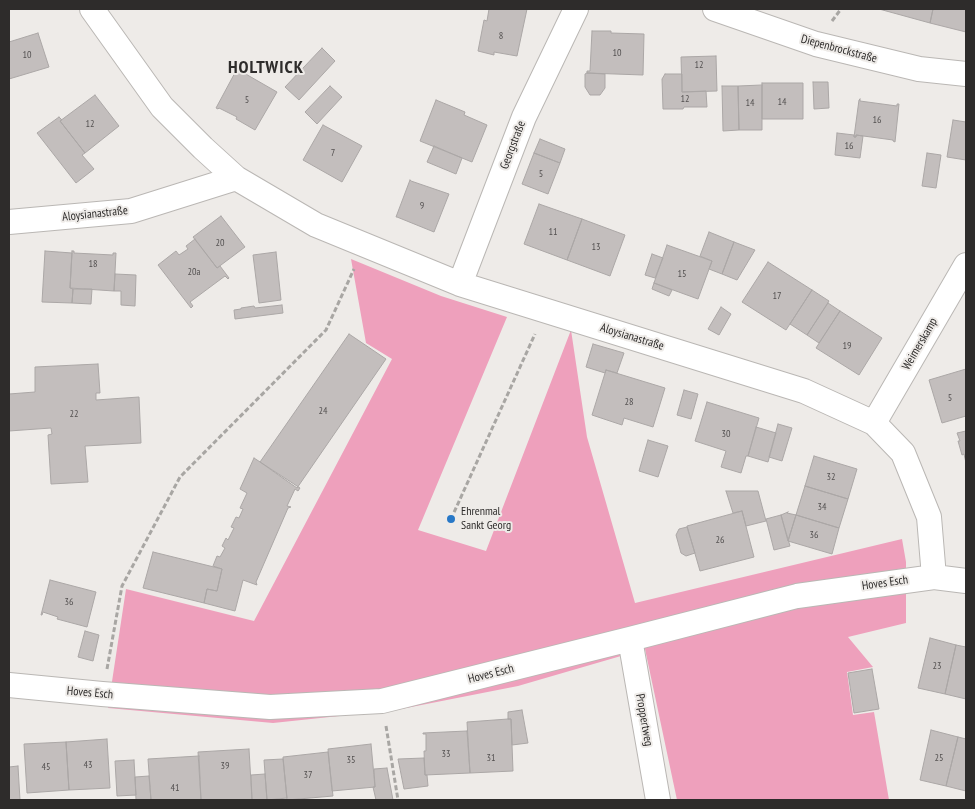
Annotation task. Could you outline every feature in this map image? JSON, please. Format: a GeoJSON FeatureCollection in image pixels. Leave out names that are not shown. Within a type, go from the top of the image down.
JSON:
{"type":"FeatureCollection","features":[{"type":"Feature","properties":{"kind":"street","name":"Aloysianastraße"},"geometry":{"type":"LineString","coordinates":[[92,9],[162,106],[202,148],[236,178],[316,225],[460,284],[804,391],[874,422],[903,453],[928,517],[934,577]]}},
{"type":"Feature","properties":{"kind":"street","name":"Georgstraße"},"geometry":{"type":"LineString","coordinates":[[460,284],[524,117],[576,9]]}},
{"type":"Feature","properties":{"kind":"street","name":"Diepenbrockstraße"},"geometry":{"type":"LineString","coordinates":[[715,9],[816,44],[919,69],[966,74]]}},
{"type":"Feature","properties":{"kind":"street","name":"Aloysianastraße"},"geometry":{"type":"LineString","coordinates":[[9,222],[131,211],[236,178]]}},
{"type":"Feature","properties":{"kind":"street","name":"Weimerskamp"},"geometry":{"type":"LineString","coordinates":[[874,422],[966,265]]}},
{"type":"Feature","properties":{"kind":"street","name":"Hoves Esch"},"geometry":{"type":"LineString","coordinates":[[9,685],[270,707],[382,701],[797,596],[934,577],[966,581]]}},
{"type":"Feature","properties":{"kind":"street","name":"Proppertweg"},"geometry":{"type":"LineString","coordinates":[[630,639],[658,800]]}},
{"type":"Feature","properties":{"kind":"path"},"geometry":{"type":"LineString","coordinates":[[102,694],[122,586],[180,477],[326,330],[365,246]]}},
{"type":"Feature","properties":{"kind":"path"},"geometry":{"type":"LineString","coordinates":[[451,519],[545,310]]}},
{"type":"Feature","properties":{"kind":"path"},"geometry":{"type":"LineString","coordinates":[[382,701],[398,800]]}},
{"type":"Feature","properties":{"kind":"shaded area"},"geometry":{"type":"Polygon","coordinates":[[[351,259],[441,296],[507,317],[418,530],[486,551],[571,330],[587,437],[635,603],[902,539],[906,562],[906,623],[848,637],[873,667],[847,672],[853,715],[874,712],[889,800],[677,800],[645,649],[518,686],[396,710],[273,723],[108,708],[126,589],[254,621],[392,359],[366,343],[351,259]]]}},
{"type":"Feature","properties":{"kind":"building"},"geometry":{"type":"Polygon","coordinates":[[[489,9],[527,9],[517,56],[494,52],[494,55],[478,51],[484,20],[487,21],[489,9]]]}},
{"type":"Feature","properties":{"kind":"building"},"geometry":{"type":"Polygon","coordinates":[[[879,9],[933,9],[930,23],[879,9]]]}},
{"type":"Feature","properties":{"kind":"building"},"geometry":{"type":"Polygon","coordinates":[[[933,9],[966,9],[966,32],[930,23],[933,9]]]}},
{"type":"Feature","properties":{"kind":"building"},"geometry":{"type":"Polygon","coordinates":[[[592,31],[644,34],[643,75],[587,73],[587,71],[590,71],[592,31]]]}},
{"type":"Feature","properties":{"kind":"building"},"geometry":{"type":"Polygon","coordinates":[[[38,33],[49,67],[9,79],[9,42],[38,33]]]}},
{"type":"Feature","properties":{"kind":"building"},"geometry":{"type":"Polygon","coordinates":[[[322,48],[335,61],[299,100],[285,87],[322,48]]]}},
{"type":"Feature","properties":{"kind":"building"},"geometry":{"type":"Polygon","coordinates":[[[716,56],[717,91],[682,92],[681,57],[716,56]]]}},
{"type":"Feature","properties":{"kind":"building"},"geometry":{"type":"Polygon","coordinates":[[[237,69],[277,92],[255,130],[236,119],[237,117],[216,108],[237,69]]]}},
{"type":"Feature","properties":{"kind":"building"},"geometry":{"type":"Polygon","coordinates":[[[585,74],[605,74],[605,88],[600,95],[590,95],[585,87],[585,74]]]}},
{"type":"Feature","properties":{"kind":"building"},"geometry":{"type":"Polygon","coordinates":[[[665,74],[682,74],[682,92],[706,91],[707,107],[663,109],[662,79],[665,74]]]}},
{"type":"Feature","properties":{"kind":"building"},"geometry":{"type":"Polygon","coordinates":[[[813,82],[828,82],[829,108],[814,109],[813,82]]]}},
{"type":"Feature","properties":{"kind":"building"},"geometry":{"type":"Polygon","coordinates":[[[762,83],[803,83],[803,119],[762,119],[762,83]]]}},
{"type":"Feature","properties":{"kind":"building"},"geometry":{"type":"Polygon","coordinates":[[[762,85],[762,130],[739,130],[738,86],[762,85]]]}},
{"type":"Feature","properties":{"kind":"building"},"geometry":{"type":"Polygon","coordinates":[[[330,86],[342,97],[317,124],[305,112],[330,86]]]}},
{"type":"Feature","properties":{"kind":"building"},"geometry":{"type":"Polygon","coordinates":[[[722,86],[738,86],[739,130],[723,131],[722,86]]]}},
{"type":"Feature","properties":{"kind":"building"},"geometry":{"type":"Polygon","coordinates":[[[95,95],[119,126],[85,153],[60,121],[95,95]]]}},
{"type":"Feature","properties":{"kind":"building"},"geometry":{"type":"Polygon","coordinates":[[[860,99],[860,101],[897,106],[899,104],[895,142],[893,140],[856,135],[854,137],[860,99]]]}},
{"type":"Feature","properties":{"kind":"building"},"geometry":{"type":"Polygon","coordinates":[[[436,100],[465,112],[464,115],[487,125],[472,162],[420,141],[436,100]]]}},
{"type":"Feature","properties":{"kind":"building"},"geometry":{"type":"Polygon","coordinates":[[[59,117],[62,120],[60,121],[85,153],[82,155],[94,169],[76,183],[37,133],[59,117]]]}},
{"type":"Feature","properties":{"kind":"building"},"geometry":{"type":"Polygon","coordinates":[[[953,120],[966,122],[966,160],[947,157],[953,120]]]}},
{"type":"Feature","properties":{"kind":"building"},"geometry":{"type":"Polygon","coordinates":[[[323,125],[362,146],[342,182],[303,160],[323,125]]]}},
{"type":"Feature","properties":{"kind":"building"},"geometry":{"type":"Polygon","coordinates":[[[837,133],[854,135],[854,137],[856,135],[863,136],[860,158],[835,155],[837,133]]]}},
{"type":"Feature","properties":{"kind":"building"},"geometry":{"type":"Polygon","coordinates":[[[540,139],[565,149],[560,163],[534,153],[540,139]]]}},
{"type":"Feature","properties":{"kind":"building"},"geometry":{"type":"Polygon","coordinates":[[[434,146],[462,158],[456,174],[427,162],[434,146]]]}},
{"type":"Feature","properties":{"kind":"building"},"geometry":{"type":"Polygon","coordinates":[[[534,153],[560,163],[548,194],[522,184],[534,153]]]}},
{"type":"Feature","properties":{"kind":"building"},"geometry":{"type":"Polygon","coordinates":[[[927,153],[941,155],[936,188],[922,186],[927,153]]]}},
{"type":"Feature","properties":{"kind":"building"},"geometry":{"type":"Polygon","coordinates":[[[410,180],[449,194],[434,232],[396,217],[410,180]]]}},
{"type":"Feature","properties":{"kind":"building"},"geometry":{"type":"Polygon","coordinates":[[[539,204],[582,219],[567,260],[524,244],[539,204]]]}},
{"type":"Feature","properties":{"kind":"building"},"geometry":{"type":"Polygon","coordinates":[[[221,216],[245,247],[217,268],[193,237],[221,216]]]}},
{"type":"Feature","properties":{"kind":"building"},"geometry":{"type":"Polygon","coordinates":[[[582,219],[625,235],[610,276],[567,260],[582,219]]]}},
{"type":"Feature","properties":{"kind":"building"},"geometry":{"type":"Polygon","coordinates":[[[709,232],[734,242],[722,274],[709,269],[712,261],[700,256],[709,232]]]}},
{"type":"Feature","properties":{"kind":"building"},"geometry":{"type":"Polygon","coordinates":[[[195,239],[217,268],[220,266],[229,278],[225,276],[190,302],[193,306],[191,308],[158,265],[176,251],[179,255],[188,249],[186,246],[195,239]]]}},
{"type":"Feature","properties":{"kind":"building"},"geometry":{"type":"Polygon","coordinates":[[[734,242],[755,250],[737,280],[722,274],[734,242]]]}},
{"type":"Feature","properties":{"kind":"building"},"geometry":{"type":"Polygon","coordinates":[[[667,245],[712,261],[698,299],[654,283],[667,245]]]}},
{"type":"Feature","properties":{"kind":"building"},"geometry":{"type":"Polygon","coordinates":[[[45,251],[72,253],[70,288],[73,289],[72,303],[42,302],[45,251]]]}},
{"type":"Feature","properties":{"kind":"building"},"geometry":{"type":"Polygon","coordinates":[[[72,251],[74,253],[113,255],[113,253],[116,253],[114,291],[70,288],[72,251]]]}},
{"type":"Feature","properties":{"kind":"building"},"geometry":{"type":"Polygon","coordinates":[[[276,252],[281,300],[259,303],[253,255],[276,252]]]}},
{"type":"Feature","properties":{"kind":"building"},"geometry":{"type":"Polygon","coordinates":[[[652,254],[663,258],[655,278],[645,275],[652,254]]]}},
{"type":"Feature","properties":{"kind":"building"},"geometry":{"type":"Polygon","coordinates":[[[768,262],[812,290],[786,330],[742,302],[768,262]]]}},
{"type":"Feature","properties":{"kind":"building"},"geometry":{"type":"Polygon","coordinates":[[[115,274],[136,275],[135,306],[121,305],[121,291],[114,291],[115,274]]]}},
{"type":"Feature","properties":{"kind":"building"},"geometry":{"type":"Polygon","coordinates":[[[654,283],[672,290],[669,296],[652,289],[654,283]]]}},
{"type":"Feature","properties":{"kind":"building"},"geometry":{"type":"Polygon","coordinates":[[[73,289],[92,289],[91,304],[72,303],[73,289]]]}},
{"type":"Feature","properties":{"kind":"building"},"geometry":{"type":"Polygon","coordinates":[[[812,290],[829,301],[807,335],[790,324],[812,290]]]}},
{"type":"Feature","properties":{"kind":"building"},"geometry":{"type":"Polygon","coordinates":[[[828,303],[840,311],[819,343],[807,335],[828,303]]]}},
{"type":"Feature","properties":{"kind":"building"},"geometry":{"type":"Polygon","coordinates":[[[282,305],[283,313],[235,319],[234,310],[254,306],[255,308],[282,305]]]}},
{"type":"Feature","properties":{"kind":"building"},"geometry":{"type":"Polygon","coordinates":[[[721,307],[731,314],[719,335],[708,329],[721,307]]]}},
{"type":"Feature","properties":{"kind":"building"},"geometry":{"type":"Polygon","coordinates":[[[840,311],[882,338],[859,375],[816,348],[840,311]]]}},
{"type":"Feature","properties":{"kind":"building"},"geometry":{"type":"Polygon","coordinates":[[[349,334],[386,359],[297,488],[260,462],[349,334]]]}},
{"type":"Feature","properties":{"kind":"building"},"geometry":{"type":"Polygon","coordinates":[[[593,344],[624,353],[617,373],[606,370],[605,373],[586,367],[593,344]]]}},
{"type":"Feature","properties":{"kind":"building"},"geometry":{"type":"Polygon","coordinates":[[[98,364],[100,393],[96,393],[96,400],[139,397],[141,443],[85,446],[88,482],[51,484],[48,435],[52,434],[51,428],[9,431],[9,394],[35,392],[35,367],[98,364]]]}},
{"type":"Feature","properties":{"kind":"building"},"geometry":{"type":"Polygon","coordinates":[[[966,369],[966,416],[942,423],[929,380],[966,369]]]}},
{"type":"Feature","properties":{"kind":"building"},"geometry":{"type":"Polygon","coordinates":[[[606,370],[665,388],[653,427],[624,418],[622,425],[592,415],[606,370]]]}},
{"type":"Feature","properties":{"kind":"building"},"geometry":{"type":"Polygon","coordinates":[[[684,390],[698,394],[691,419],[677,415],[684,390]]]}},
{"type":"Feature","properties":{"kind":"building"},"geometry":{"type":"Polygon","coordinates":[[[707,402],[759,418],[741,473],[721,467],[726,451],[695,441],[707,402]]]}},
{"type":"Feature","properties":{"kind":"building"},"geometry":{"type":"Polygon","coordinates":[[[778,424],[792,428],[782,461],[769,457],[778,424]]]}},
{"type":"Feature","properties":{"kind":"building"},"geometry":{"type":"Polygon","coordinates":[[[756,427],[776,433],[768,462],[748,456],[756,427]]]}},
{"type":"Feature","properties":{"kind":"building"},"geometry":{"type":"Polygon","coordinates":[[[966,431],[966,463],[964,454],[962,455],[957,433],[966,431]]]}},
{"type":"Feature","properties":{"kind":"building"},"geometry":{"type":"Polygon","coordinates":[[[648,440],[668,446],[658,477],[639,471],[648,440]]]}},
{"type":"Feature","properties":{"kind":"building"},"geometry":{"type":"Polygon","coordinates":[[[814,456],[857,469],[848,499],[805,486],[814,456]]]}},
{"type":"Feature","properties":{"kind":"building"},"geometry":{"type":"Polygon","coordinates":[[[254,458],[300,488],[298,491],[295,489],[287,506],[291,507],[288,508],[256,582],[257,585],[243,580],[235,611],[204,603],[207,589],[217,591],[222,569],[213,566],[217,556],[220,557],[225,548],[222,546],[226,538],[228,540],[234,528],[231,527],[236,517],[239,518],[243,509],[240,508],[247,493],[240,489],[254,458]]]}},
{"type":"Feature","properties":{"kind":"building"},"geometry":{"type":"Polygon","coordinates":[[[805,486],[848,499],[839,528],[796,515],[805,486]]]}},
{"type":"Feature","properties":{"kind":"building"},"geometry":{"type":"Polygon","coordinates":[[[726,491],[758,491],[766,521],[746,526],[742,511],[733,513],[726,491]]]}},
{"type":"Feature","properties":{"kind":"building"},"geometry":{"type":"Polygon","coordinates":[[[742,511],[754,557],[700,571],[687,526],[742,511]]]}},
{"type":"Feature","properties":{"kind":"building"},"geometry":{"type":"Polygon","coordinates":[[[788,512],[796,515],[788,541],[781,515],[788,512]]]}},
{"type":"Feature","properties":{"kind":"building"},"geometry":{"type":"Polygon","coordinates":[[[781,515],[790,546],[774,550],[766,519],[781,515]]]}},
{"type":"Feature","properties":{"kind":"building"},"geometry":{"type":"Polygon","coordinates":[[[796,515],[839,528],[832,554],[788,541],[796,515]]]}},
{"type":"Feature","properties":{"kind":"building"},"geometry":{"type":"Polygon","coordinates":[[[687,527],[695,553],[686,556],[681,553],[676,535],[679,529],[687,527]]]}},
{"type":"Feature","properties":{"kind":"building"},"geometry":{"type":"Polygon","coordinates":[[[153,552],[222,569],[217,591],[207,589],[204,603],[143,588],[153,552]]]}},
{"type":"Feature","properties":{"kind":"building"},"geometry":{"type":"Polygon","coordinates":[[[50,580],[96,592],[87,627],[57,619],[58,617],[43,612],[41,615],[50,580]]]}},
{"type":"Feature","properties":{"kind":"building"},"geometry":{"type":"Polygon","coordinates":[[[85,631],[99,635],[93,661],[78,657],[85,631]]]}},
{"type":"Feature","properties":{"kind":"building"},"geometry":{"type":"Polygon","coordinates":[[[930,638],[956,645],[945,694],[918,688],[930,638]]]}},
{"type":"Feature","properties":{"kind":"building"},"geometry":{"type":"Polygon","coordinates":[[[956,645],[966,647],[966,699],[945,694],[956,645]]]}},
{"type":"Feature","properties":{"kind":"building"},"geometry":{"type":"Polygon","coordinates":[[[872,669],[879,709],[854,713],[848,673],[872,669]]]}},
{"type":"Feature","properties":{"kind":"building"},"geometry":{"type":"Polygon","coordinates":[[[522,710],[528,743],[512,745],[511,719],[508,719],[508,712],[522,710]]]}},
{"type":"Feature","properties":{"kind":"building"},"geometry":{"type":"Polygon","coordinates":[[[511,719],[513,771],[470,773],[467,722],[511,719]]]}},
{"type":"Feature","properties":{"kind":"building"},"geometry":{"type":"Polygon","coordinates":[[[931,730],[958,737],[946,786],[920,780],[931,730]]]}},
{"type":"Feature","properties":{"kind":"building"},"geometry":{"type":"Polygon","coordinates":[[[467,731],[470,773],[425,775],[424,751],[426,751],[426,734],[423,733],[467,731]]]}},
{"type":"Feature","properties":{"kind":"building"},"geometry":{"type":"Polygon","coordinates":[[[958,737],[966,739],[966,791],[946,786],[958,737]]]}},
{"type":"Feature","properties":{"kind":"building"},"geometry":{"type":"Polygon","coordinates":[[[107,739],[110,788],[69,790],[66,742],[107,739]]]}},
{"type":"Feature","properties":{"kind":"building"},"geometry":{"type":"Polygon","coordinates":[[[66,742],[69,790],[27,793],[24,744],[66,742]]]}},
{"type":"Feature","properties":{"kind":"building"},"geometry":{"type":"Polygon","coordinates":[[[371,744],[375,787],[332,791],[328,749],[371,744]]]}},
{"type":"Feature","properties":{"kind":"building"},"geometry":{"type":"Polygon","coordinates":[[[249,749],[252,800],[201,800],[198,752],[249,749]]]}},
{"type":"Feature","properties":{"kind":"building"},"geometry":{"type":"Polygon","coordinates":[[[328,752],[333,796],[287,800],[283,757],[328,752]]]}},
{"type":"Feature","properties":{"kind":"building"},"geometry":{"type":"Polygon","coordinates":[[[199,756],[201,800],[151,800],[148,759],[199,756]]]}},
{"type":"Feature","properties":{"kind":"building"},"geometry":{"type":"Polygon","coordinates":[[[424,758],[428,786],[404,789],[398,759],[424,758]]]}},
{"type":"Feature","properties":{"kind":"building"},"geometry":{"type":"Polygon","coordinates":[[[283,759],[287,798],[267,800],[264,760],[283,759]]]}},
{"type":"Feature","properties":{"kind":"building"},"geometry":{"type":"Polygon","coordinates":[[[134,760],[136,795],[117,796],[115,761],[134,760]]]}},
{"type":"Feature","properties":{"kind":"building"},"geometry":{"type":"Polygon","coordinates":[[[18,766],[20,800],[9,800],[9,767],[18,766]]]}},
{"type":"Feature","properties":{"kind":"building"},"geometry":{"type":"Polygon","coordinates":[[[387,768],[393,800],[376,800],[373,787],[375,787],[374,769],[387,768]]]}},
{"type":"Feature","properties":{"kind":"building"},"geometry":{"type":"Polygon","coordinates":[[[265,774],[267,800],[252,800],[251,775],[265,774]]]}},
{"type":"Feature","properties":{"kind":"building"},"geometry":{"type":"Polygon","coordinates":[[[149,776],[151,800],[136,800],[135,777],[149,776]]]}},
{"type":"Feature","properties":{"kind":"place","name":"Ehrenmal Sankt Georg"},"geometry":{"type":"Point","coordinates":[451,519]}},
{"type":"Feature","properties":{"kind":"district","name":"HOLTWICK"},"geometry":{"type":"Point","coordinates":[266,68]}}]}
